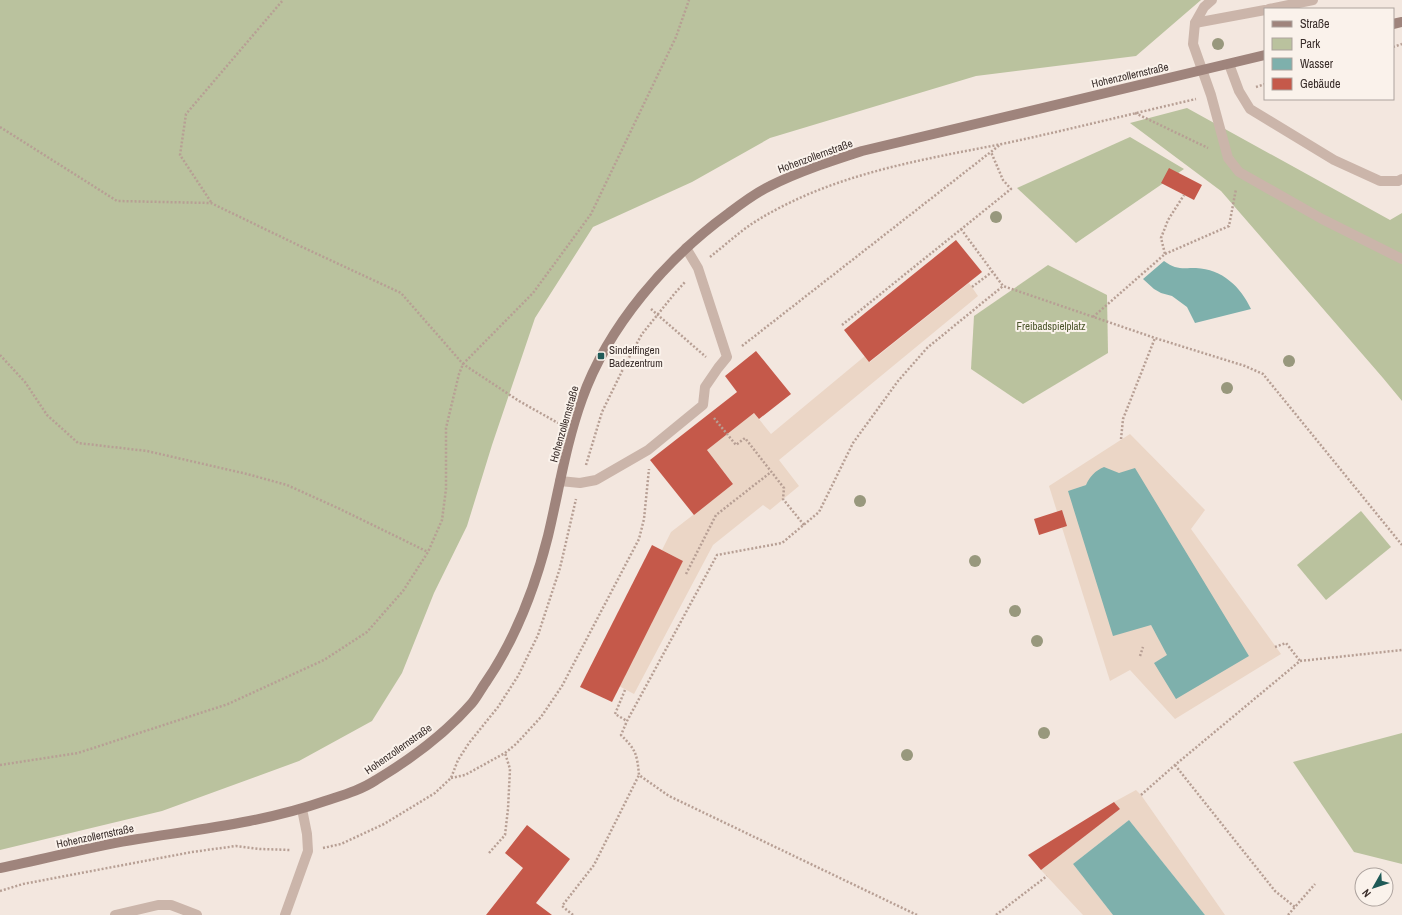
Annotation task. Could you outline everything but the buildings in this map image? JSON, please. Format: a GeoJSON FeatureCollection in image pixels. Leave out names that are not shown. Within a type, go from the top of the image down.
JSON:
{"type":"FeatureCollection","features":[{"type":"Feature","properties":{"kind":"street","name":"Hohenzollernstraße"},"geometry":{"type":"LineString","coordinates":[[0,868],[133,840],[255,820],[302,809],[348,794],[374,782],[425,747],[442,732],[472,702],[498,664],[519,622],[534,584],[547,537],[572,431],[583,397],[601,356],[639,299],[686,248],[715,223],[751,197],[770,186],[808,169],[862,151],[1264,55]]}},
{"type":"Feature","properties":{"kind":"lane"},"geometry":{"type":"LineString","coordinates":[[1212,0],[1204,7],[1195,24],[1193,44],[1211,95],[1228,158],[1239,172],[1322,219],[1402,259]]}},
{"type":"Feature","properties":{"kind":"lane"},"geometry":{"type":"LineString","coordinates":[[1274,8],[1313,0]]}},
{"type":"Feature","properties":{"kind":"lane"},"geometry":{"type":"LineString","coordinates":[[1195,24],[1264,10]]}},
{"type":"Feature","properties":{"kind":"lane"},"geometry":{"type":"LineString","coordinates":[[1229,64],[1239,91],[1250,109],[1334,160],[1380,182],[1398,181],[1402,179]]}},
{"type":"Feature","properties":{"kind":"lane"},"geometry":{"type":"LineString","coordinates":[[560,481],[580,483],[596,480],[648,450],[704,405],[705,387],[727,357],[698,268],[686,248]]}},
{"type":"Feature","properties":{"kind":"lane"},"geometry":{"type":"LineString","coordinates":[[285,915],[308,851],[307,834],[302,809]]}},
{"type":"Feature","properties":{"kind":"lane"},"geometry":{"type":"LineString","coordinates":[[115,915],[158,906],[171,905],[197,915]]}},
{"type":"Feature","properties":{"kind":"path"},"geometry":{"type":"LineString","coordinates":[[211,202],[180,155],[186,114],[283,0]]}},
{"type":"Feature","properties":{"kind":"path"},"geometry":{"type":"LineString","coordinates":[[0,765],[86,751],[228,704],[324,660],[367,632],[403,591],[428,552],[442,520],[446,489],[446,428],[459,374],[463,364],[534,293],[591,214],[676,37],[689,0]]}},
{"type":"Feature","properties":{"kind":"path"},"geometry":{"type":"LineString","coordinates":[[1258,86],[1264,84]]}},
{"type":"Feature","properties":{"kind":"path"},"geometry":{"type":"LineString","coordinates":[[580,483],[602,412],[642,334],[674,293],[698,268],[729,241],[753,224],[788,204],[822,188],[862,175],[915,161],[1001,144],[1211,95]]}},
{"type":"Feature","properties":{"kind":"path"},"geometry":{"type":"LineString","coordinates":[[1134,113],[1228,158]]}},
{"type":"Feature","properties":{"kind":"path"},"geometry":{"type":"LineString","coordinates":[[0,127],[117,202],[211,202],[300,246],[401,293],[463,364],[519,401],[572,431]]}},
{"type":"Feature","properties":{"kind":"path"},"geometry":{"type":"LineString","coordinates":[[727,357],[1001,144]]}},
{"type":"Feature","properties":{"kind":"path"},"geometry":{"type":"LineString","coordinates":[[842,325],[1011,189],[1003,180],[991,152]]}},
{"type":"Feature","properties":{"kind":"path"},"geometry":{"type":"LineString","coordinates":[[1093,317],[1165,254],[1230,226],[1239,172]]}},
{"type":"Feature","properties":{"kind":"path"},"geometry":{"type":"LineString","coordinates":[[1165,254],[1161,238],[1168,220],[1184,195]]}},
{"type":"Feature","properties":{"kind":"path"},"geometry":{"type":"LineString","coordinates":[[961,229],[1003,286],[1155,338],[1245,366],[1263,374],[1402,545]]}},
{"type":"Feature","properties":{"kind":"path"},"geometry":{"type":"LineString","coordinates":[[972,287],[992,272]]}},
{"type":"Feature","properties":{"kind":"path"},"geometry":{"type":"LineString","coordinates":[[573,915],[562,906],[594,864],[639,775],[637,759],[633,748],[621,735],[627,721],[717,555],[782,543],[819,512],[853,443],[898,381],[927,348],[1003,286]]}},
{"type":"Feature","properties":{"kind":"path"},"geometry":{"type":"LineString","coordinates":[[639,299],[698,350]]}},
{"type":"Feature","properties":{"kind":"path"},"geometry":{"type":"LineString","coordinates":[[1121,439],[1123,419],[1155,338]]}},
{"type":"Feature","properties":{"kind":"path"},"geometry":{"type":"LineString","coordinates":[[0,355],[25,382],[47,415],[78,443],[147,451],[248,474],[287,485],[428,552]]}},
{"type":"Feature","properties":{"kind":"path"},"geometry":{"type":"LineString","coordinates":[[710,413],[736,445],[745,438],[784,488],[783,499],[804,525]]}},
{"type":"Feature","properties":{"kind":"path"},"geometry":{"type":"LineString","coordinates":[[0,891],[23,884],[192,852],[236,846],[260,849],[308,851],[342,844],[384,824],[435,793],[451,778],[465,775],[505,753],[516,744],[541,717],[562,686],[633,552],[644,519],[650,466],[648,450]]}},
{"type":"Feature","properties":{"kind":"path"},"geometry":{"type":"LineString","coordinates":[[686,574],[716,515],[771,472]]}},
{"type":"Feature","properties":{"kind":"path"},"geometry":{"type":"LineString","coordinates":[[1275,647],[1286,643],[1300,662]]}},
{"type":"Feature","properties":{"kind":"path"},"geometry":{"type":"LineString","coordinates":[[1140,656],[1143,647]]}},
{"type":"Feature","properties":{"kind":"path"},"geometry":{"type":"LineString","coordinates":[[1141,795],[1300,662],[1402,650]]}},
{"type":"Feature","properties":{"kind":"path"},"geometry":{"type":"LineString","coordinates":[[625,690],[614,714],[627,721]]}},
{"type":"Feature","properties":{"kind":"path"},"geometry":{"type":"LineString","coordinates":[[489,853],[505,835],[510,769],[505,753]]}},
{"type":"Feature","properties":{"kind":"path"},"geometry":{"type":"LineString","coordinates":[[1175,765],[1275,891],[1295,907]]}},
{"type":"Feature","properties":{"kind":"path"},"geometry":{"type":"LineString","coordinates":[[639,775],[669,796],[917,915]]}},
{"type":"Feature","properties":{"kind":"path"},"geometry":{"type":"LineString","coordinates":[[996,915],[1046,876]]}},
{"type":"Feature","properties":{"kind":"path"},"geometry":{"type":"LineString","coordinates":[[1288,915],[1315,884]]}},
{"type":"Feature","properties":{"kind":"green space"},"geometry":{"type":"Polygon","coordinates":[[[0,0],[1201,0],[1136,56],[976,76],[770,138],[692,182],[593,227],[535,318],[492,445],[467,526],[434,593],[402,673],[372,721],[299,761],[162,811],[0,850],[0,0]]]}},
{"type":"Feature","properties":{"kind":"green space"},"geometry":{"type":"Polygon","coordinates":[[[1187,108],[1390,220],[1402,213],[1402,401],[1221,191],[1130,123],[1187,108]]]}},
{"type":"Feature","properties":{"kind":"green space"},"geometry":{"type":"Polygon","coordinates":[[[1130,137],[1184,169],[1076,243],[1017,188],[1130,137]]]}},
{"type":"Feature","properties":{"kind":"green space","name":"Freibadspielplatz"},"geometry":{"type":"Polygon","coordinates":[[[1048,265],[1107,295],[1108,353],[1023,404],[971,369],[974,316],[1048,265]]]}},
{"type":"Feature","properties":{"kind":"green space"},"geometry":{"type":"Polygon","coordinates":[[[1361,511],[1391,547],[1326,600],[1297,565],[1361,511]]]}},
{"type":"Feature","properties":{"kind":"green space"},"geometry":{"type":"Polygon","coordinates":[[[1402,733],[1402,864],[1354,852],[1293,762],[1402,733]]]}},
{"type":"Feature","properties":{"kind":"shaded area"},"geometry":{"type":"Polygon","coordinates":[[[969,283],[978,296],[779,460],[799,486],[770,510],[763,505],[713,545],[634,694],[619,686],[683,561],[662,550],[671,532],[733,484],[707,450],[754,413],[771,434],[865,356],[870,362],[969,283]]]}},
{"type":"Feature","properties":{"kind":"shaded area"},"geometry":{"type":"Polygon","coordinates":[[[1130,434],[1205,510],[1191,529],[1281,654],[1175,719],[1130,670],[1110,681],[1049,486],[1130,434]],[[1114,471],[1086,485],[1069,491],[1168,655],[1154,663],[1249,656],[1119,474],[1114,471]]]}},
{"type":"Feature","properties":{"kind":"shaded area"},"geometry":{"type":"Polygon","coordinates":[[[1136,790],[1225,915],[1205,915],[1129,820],[1073,864],[1113,915],[1083,915],[1041,870],[1120,809],[1114,802],[1136,790]]]}},
{"type":"Feature","properties":{"kind":"water"},"geometry":{"type":"Polygon","coordinates":[[[1164,261],[1176,267],[1205,269],[1222,276],[1230,281],[1242,293],[1251,309],[1195,323],[1187,307],[1172,296],[1154,289],[1143,279],[1164,261]]]}},
{"type":"Feature","properties":{"kind":"water"},"geometry":{"type":"Polygon","coordinates":[[[1104,467],[1119,473],[1135,468],[1249,656],[1176,699],[1154,663],[1167,655],[1151,625],[1113,636],[1068,491],[1086,485],[1093,474],[1104,467]]]}},
{"type":"Feature","properties":{"kind":"water"},"geometry":{"type":"Polygon","coordinates":[[[1129,820],[1205,915],[1113,915],[1073,864],[1129,820]]]}},
{"type":"Feature","properties":{"kind":"place","name":"Sindelfingen Badezentrum"},"geometry":{"type":"Point","coordinates":[601,356]}}]}
